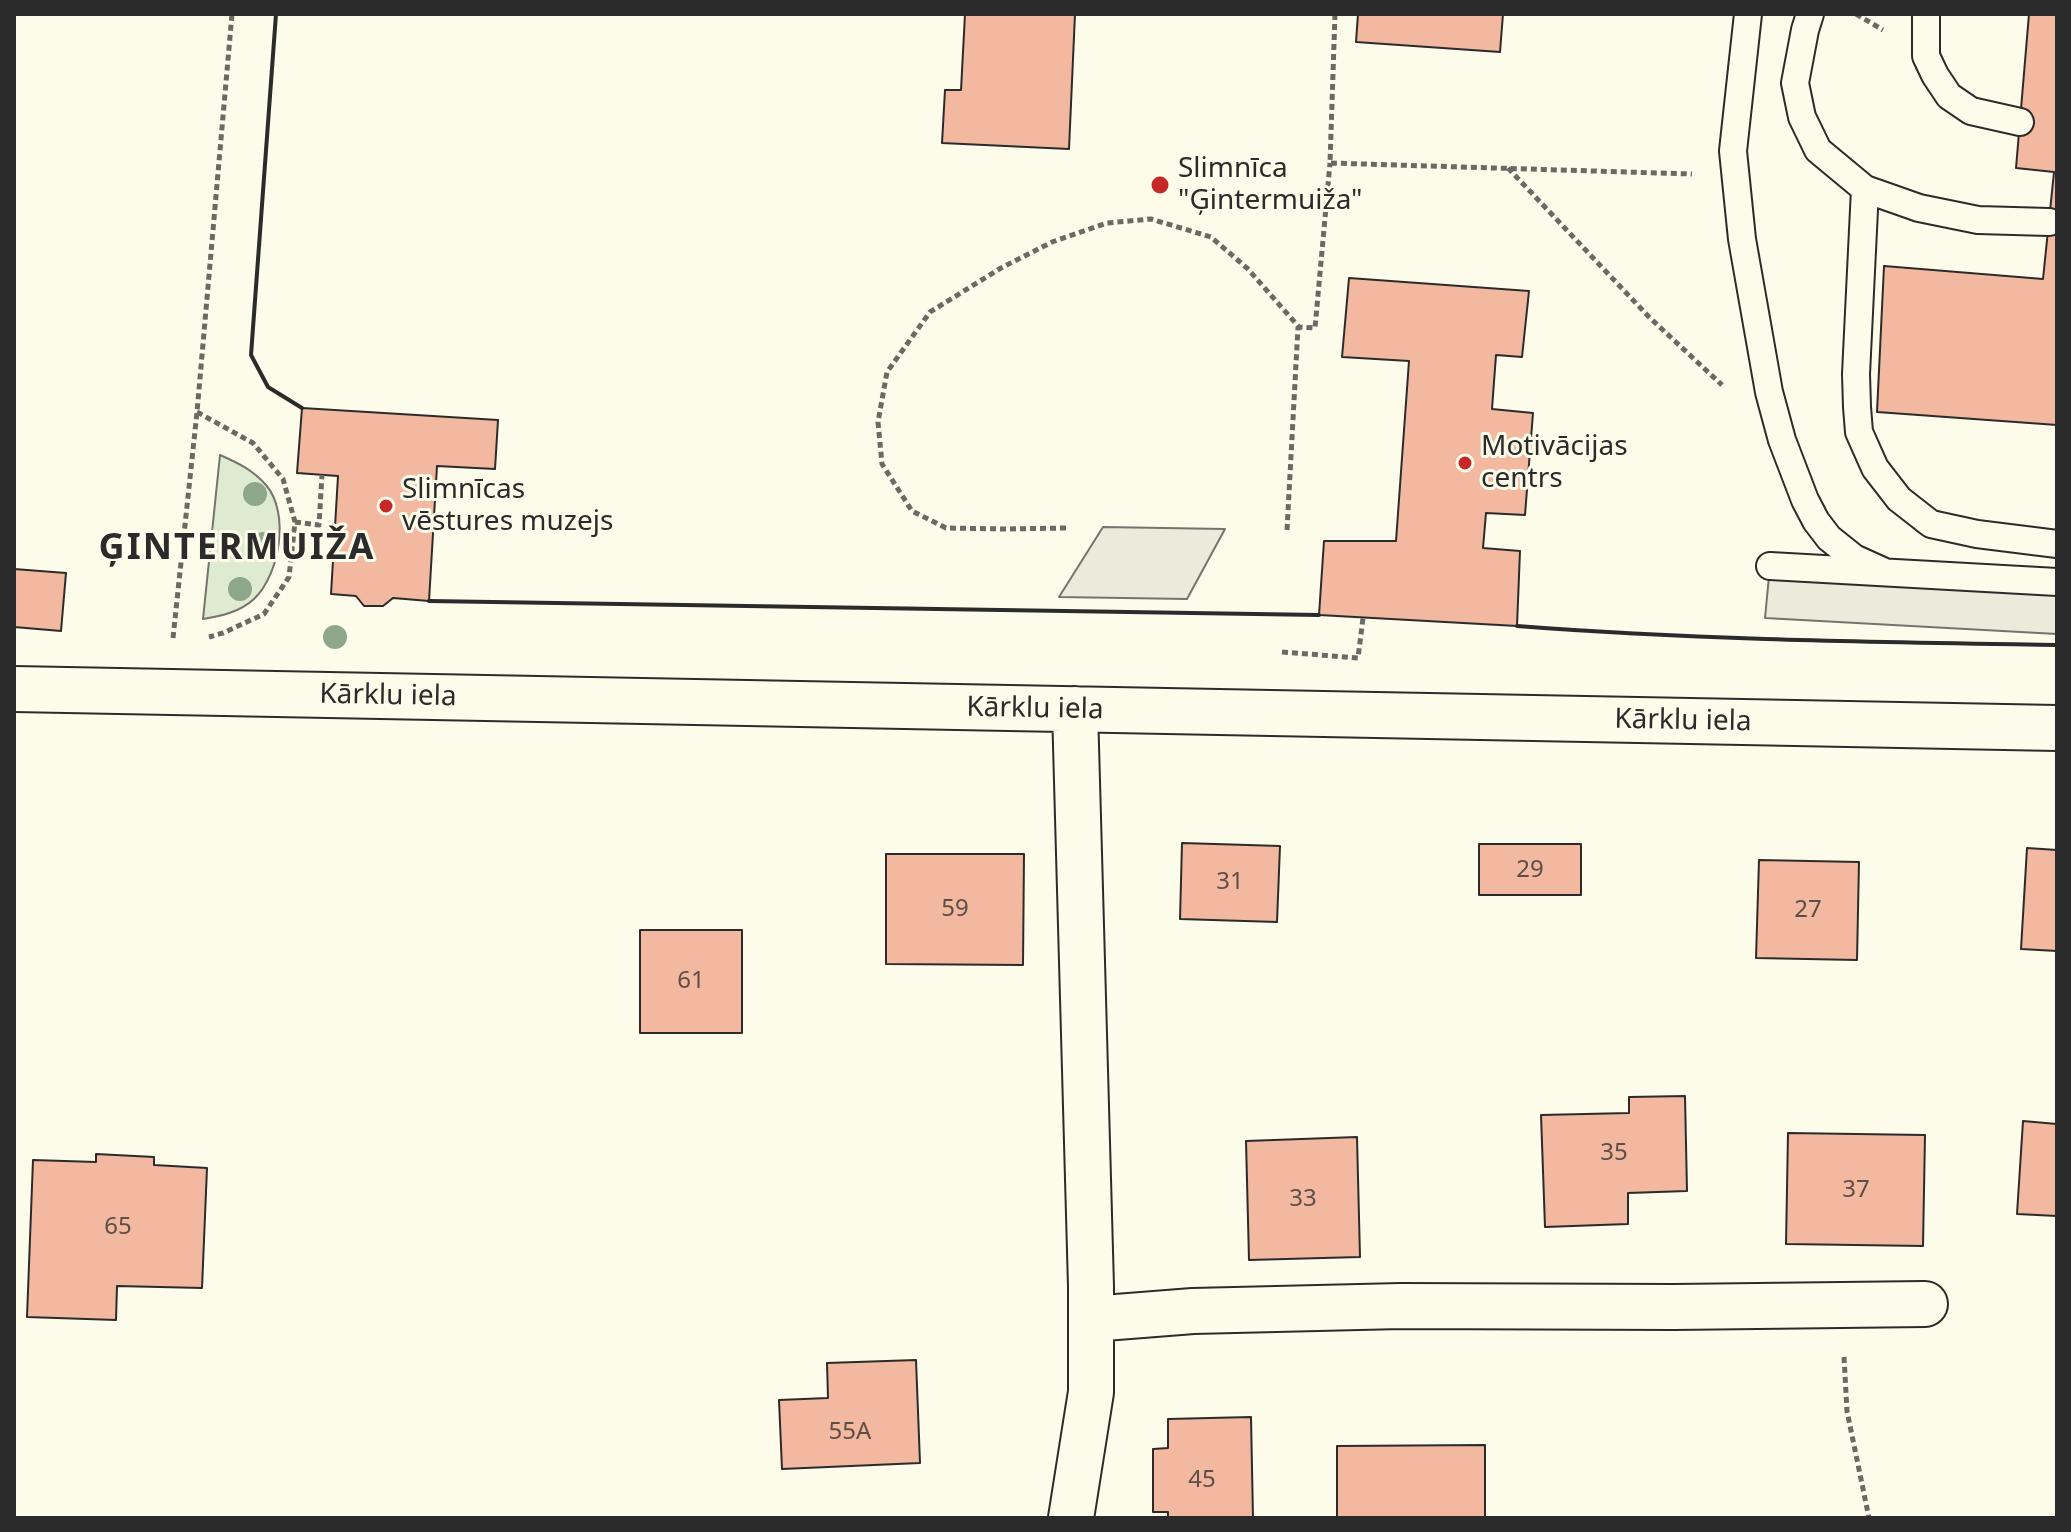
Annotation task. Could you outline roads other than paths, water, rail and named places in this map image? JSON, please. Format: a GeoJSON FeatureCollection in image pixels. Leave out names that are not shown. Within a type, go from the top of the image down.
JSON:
{"type":"FeatureCollection","features":[{"type":"Feature","properties":{"kind":"street","name":"Kārklu iela"},"geometry":{"type":"LineString","coordinates":[[14,689],[2057,728]]}},
{"type":"Feature","properties":{"kind":"street"},"geometry":{"type":"LineString","coordinates":[[1071,1518],[1091,1392],[1075,709]]}},
{"type":"Feature","properties":{"kind":"street"},"geometry":{"type":"LineString","coordinates":[[1091,1319],[1193,1311],[1401,1306],[1925,1304]]}},
{"type":"Feature","properties":{"kind":"lane"},"geometry":{"type":"LineString","coordinates":[[1748,14],[1733,151],[1742,239],[1769,392],[1782,440],[1816,521],[1829,538],[1854,558],[1885,572]]}},
{"type":"Feature","properties":{"kind":"lane"},"geometry":{"type":"LineString","coordinates":[[1810,14],[1795,83],[1802,117],[1818,150],[1865,189],[1919,208],[1978,220],[2049,222]]}},
{"type":"Feature","properties":{"kind":"lane"},"geometry":{"type":"LineString","coordinates":[[1926,14],[1926,56],[1949,96],[1971,111],[2020,122]]}},
{"type":"Feature","properties":{"kind":"lane"},"geometry":{"type":"LineString","coordinates":[[1865,189],[1857,407],[1859,432],[1875,468],[1899,499],[1931,524],[1977,534],[2057,544]]}},
{"type":"Feature","properties":{"kind":"lane"},"geometry":{"type":"LineString","coordinates":[[1770,566],[2057,582]]}},
{"type":"Feature","properties":{"kind":"place","name":"Slimnīca \"Ģintermuiža\""},"geometry":{"type":"Point","coordinates":[1160,185]}},
{"type":"Feature","properties":{"kind":"place","name":"Motivācijas centrs"},"geometry":{"type":"Point","coordinates":[1465,463]}},
{"type":"Feature","properties":{"kind":"place","name":"Slimnīcas vēstures muzejs"},"geometry":{"type":"Point","coordinates":[386,506]}},
{"type":"Feature","properties":{"kind":"district","name":"ĢINTERMUIŽA"},"geometry":{"type":"Point","coordinates":[237,549]}}]}
